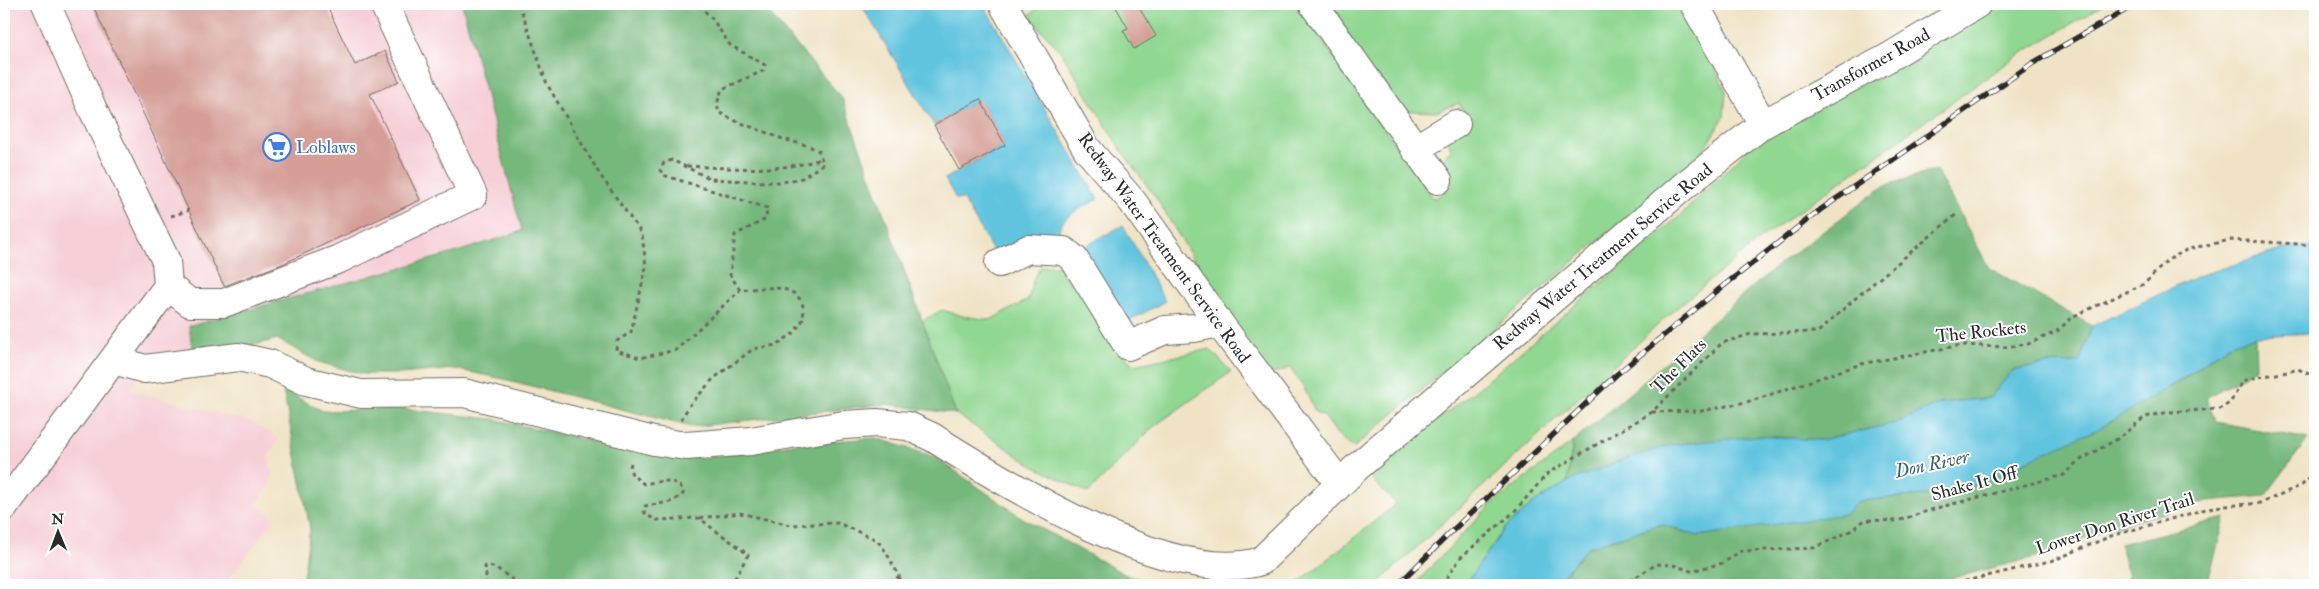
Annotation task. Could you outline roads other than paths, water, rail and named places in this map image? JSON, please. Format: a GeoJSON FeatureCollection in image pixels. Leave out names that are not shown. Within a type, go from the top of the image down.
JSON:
{"type":"FeatureCollection","features":[{"type":"Feature","properties":{"kind":"lane"},"geometry":{"type":"LineString","coordinates":[[4,507],[168,286],[166,261],[93,110],[46,4]]}},
{"type":"Feature","properties":{"kind":"lane"},"geometry":{"type":"LineString","coordinates":[[168,286],[190,303],[224,302],[339,259],[473,195],[384,4]]}},
{"type":"Feature","properties":{"kind":"lane","name":"Redway Water Treatment Service Road"},"geometry":{"type":"LineString","coordinates":[[1003,4],[1087,149],[1132,201],[1219,323],[1339,483]]}},
{"type":"Feature","properties":{"kind":"lane"},"geometry":{"type":"LineString","coordinates":[[1313,4],[1438,180]]}},
{"type":"Feature","properties":{"kind":"lane"},"geometry":{"type":"LineString","coordinates":[[1694,4],[1763,124]]}},
{"type":"Feature","properties":{"kind":"lane","name":"Transformer Road"},"geometry":{"type":"LineString","coordinates":[[1763,124],[1886,59],[1977,4]]}},
{"type":"Feature","properties":{"kind":"lane"},"geometry":{"type":"LineString","coordinates":[[1415,150],[1456,124]]}},
{"type":"Feature","properties":{"kind":"lane","name":"Redway Water Treatment Service Road"},"geometry":{"type":"LineString","coordinates":[[114,360],[145,369],[238,357],[270,364],[306,381],[361,394],[464,393],[639,437],[686,446],[751,441],[844,425],[878,423],[908,426],[932,438],[1071,525],[1124,552],[1182,569],[1220,574],[1248,569],[1261,562],[1339,483],[1685,185],[1763,124]]}},
{"type":"Feature","properties":{"kind":"lane"},"geometry":{"type":"LineString","coordinates":[[999,263],[1028,249],[1064,251],[1074,259],[1128,346],[1165,330],[1194,328],[1219,323]]}},
{"type":"Feature","properties":{"kind":"water"},"geometry":{"type":"Polygon","coordinates":[[[861,4],[983,4],[1098,199],[1065,219],[1059,231],[1059,239],[997,258],[963,199],[956,199],[945,179],[1005,145],[980,99],[934,125],[861,4]]]}},
{"type":"Feature","properties":{"kind":"water"},"geometry":{"type":"Polygon","coordinates":[[[1123,225],[1165,301],[1124,324],[1082,248],[1123,225]]]}},
{"type":"Feature","properties":{"kind":"water","name":"Don River"},"geometry":{"type":"Polygon","coordinates":[[[2294,246],[2315,247],[2315,333],[2255,336],[2228,345],[2179,381],[2100,428],[1975,484],[1944,493],[1858,501],[1846,514],[1698,536],[1661,524],[1588,547],[1554,585],[1465,585],[1505,528],[1534,503],[1567,482],[1628,458],[1670,445],[1757,436],[1821,440],[1896,423],[1941,403],[1990,398],[2012,371],[2047,364],[2079,363],[2092,326],[2198,276],[2294,246]]]}},
{"type":"Feature","properties":{"kind":"railway"},"geometry":{"type":"LineString","coordinates":[[1398,585],[1616,375],[1717,291],[1820,210],[2033,63],[2136,4]]}},
{"type":"Feature","properties":{"kind":"place","name":"Loblaws"},"geometry":{"type":"Point","coordinates":[277,147]}}]}
